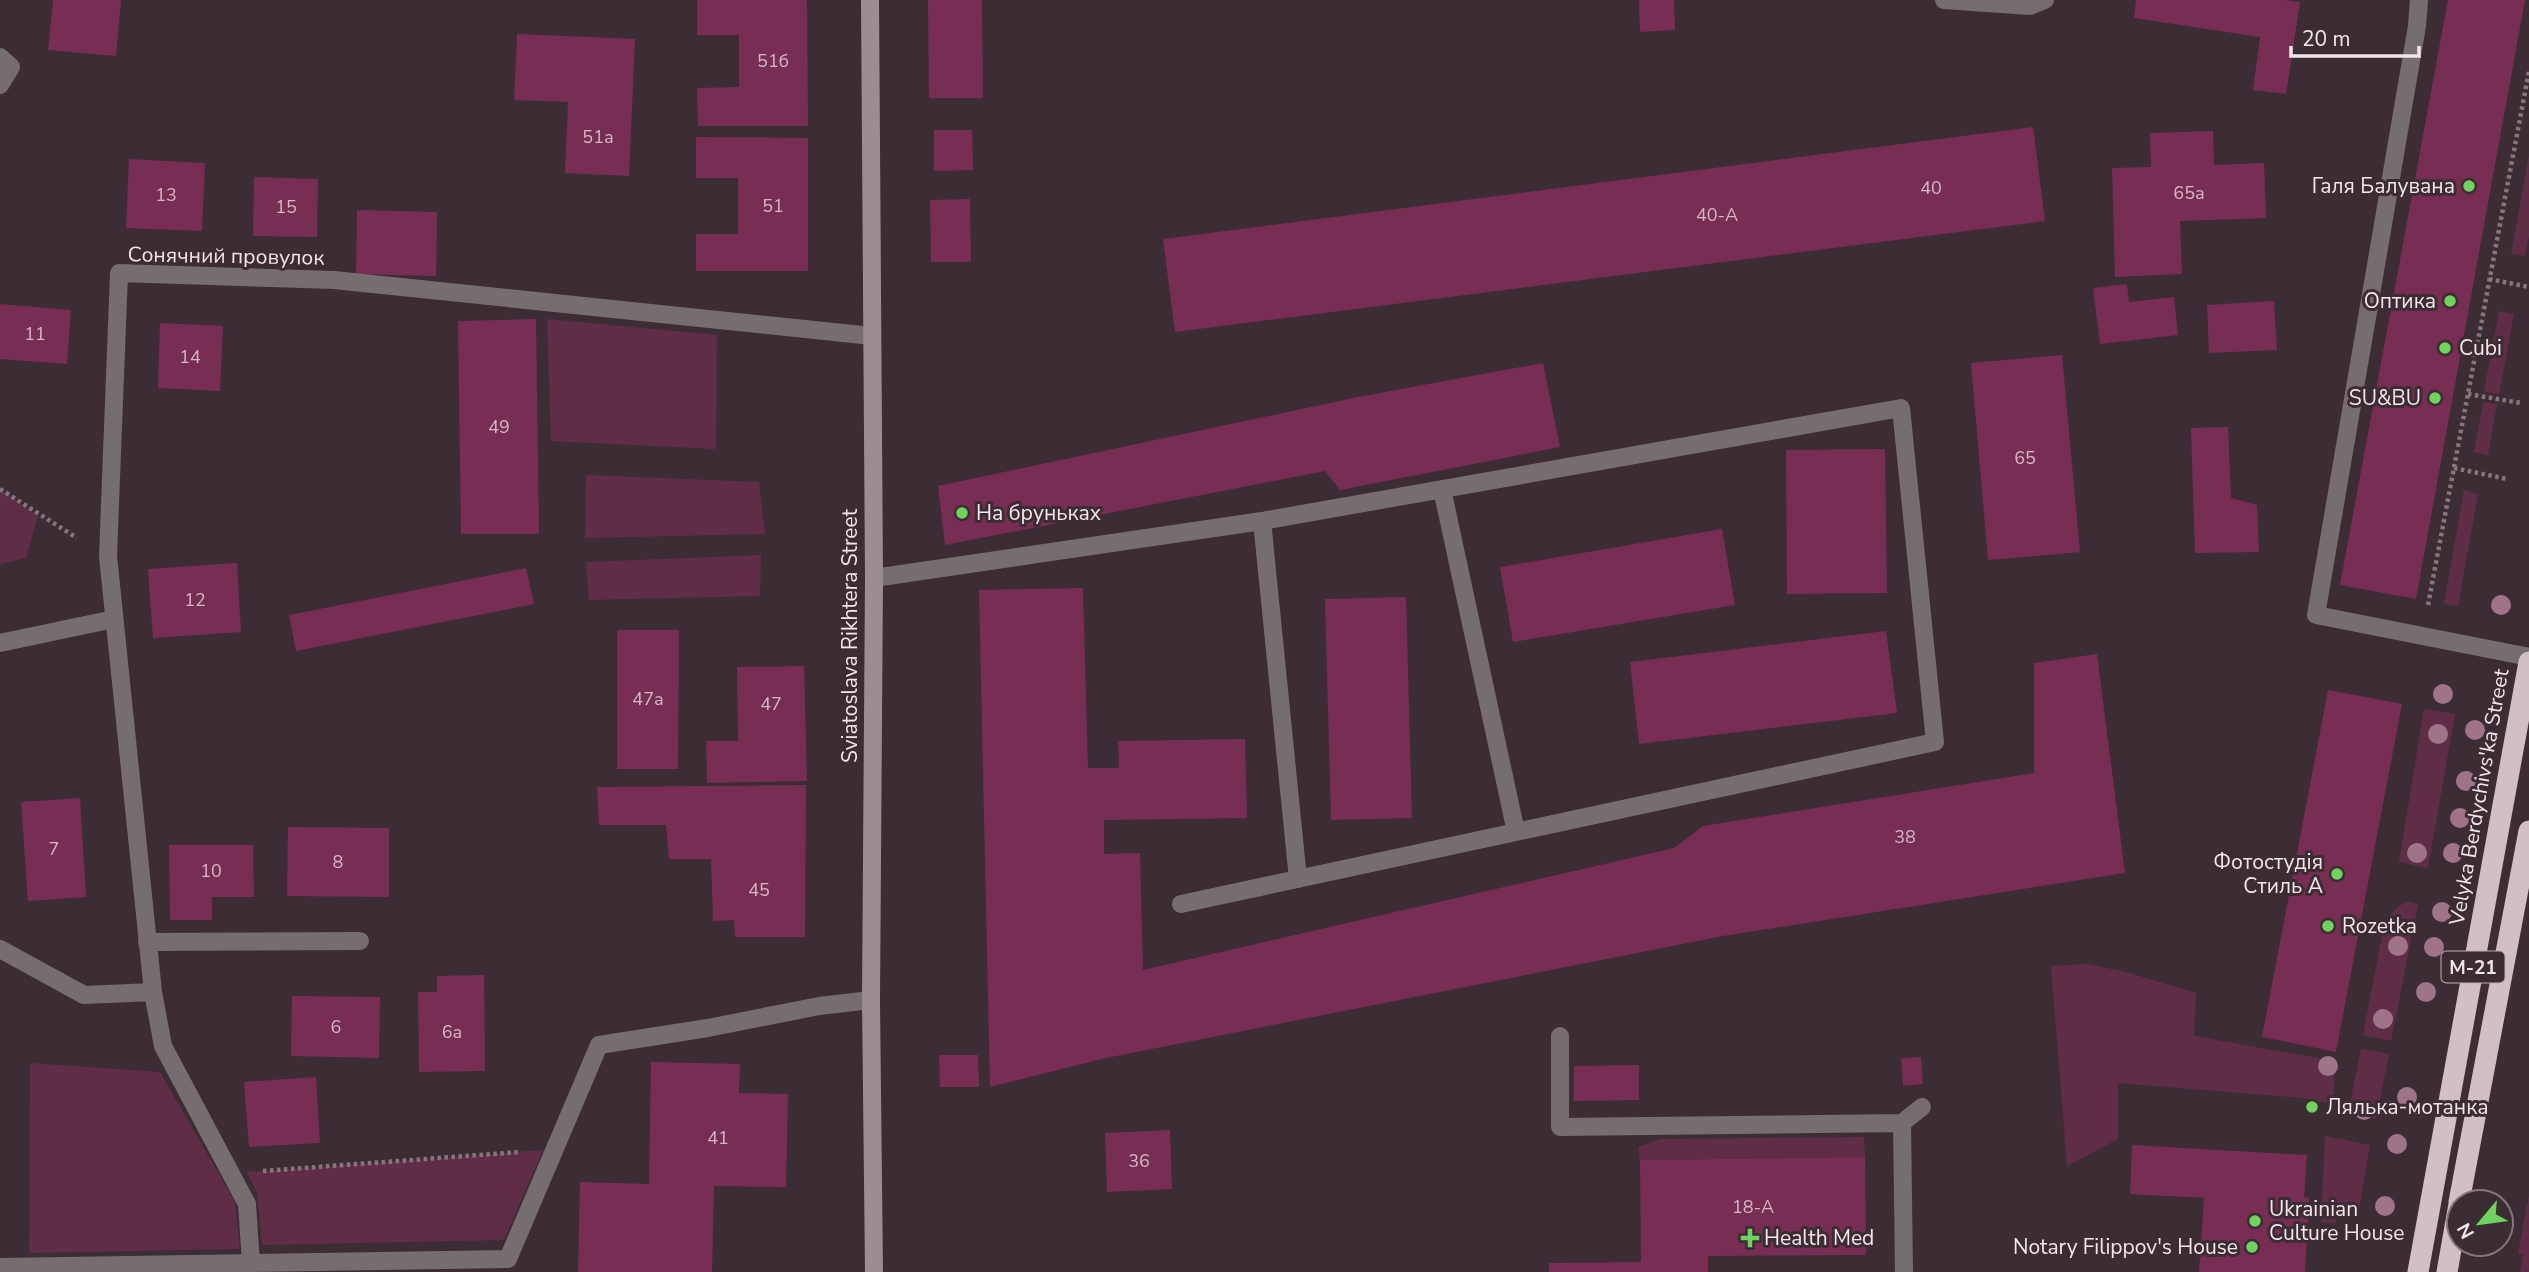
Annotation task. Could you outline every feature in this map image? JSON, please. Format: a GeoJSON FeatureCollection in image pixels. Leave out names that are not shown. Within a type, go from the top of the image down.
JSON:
{"type":"FeatureCollection","features":[{"type":"Feature","properties":{"kind":"highway","name":"Velyka Berdychivs'ka Street"},"geometry":{"type":"LineString","coordinates":[[2418,1272],[2529,660]]}},
{"type":"Feature","properties":{"kind":"highway","name":"М-21"},"geometry":{"type":"LineString","coordinates":[[2462,1188],[2529,831]]}},
{"type":"Feature","properties":{"kind":"street","name":"Sviatoslava Rikhtera Street"},"geometry":{"type":"LineString","coordinates":[[870,0],[874,578],[874,1272]]}},
{"type":"Feature","properties":{"kind":"street"},"geometry":{"type":"LineString","coordinates":[[1944,0],[2030,6],[2045,0]]}},
{"type":"Feature","properties":{"kind":"street"},"geometry":{"type":"LineString","coordinates":[[2419,0],[2417,26],[2316,615],[2529,660]]}},
{"type":"Feature","properties":{"kind":"street"},"geometry":{"type":"LineString","coordinates":[[0,57],[12,66],[0,85]]}},
{"type":"Feature","properties":{"kind":"street","name":"Сонячний провулок"},"geometry":{"type":"LineString","coordinates":[[251,1263],[247,1204],[163,1046],[153,992],[108,556],[119,273],[334,280],[872,336]]}},
{"type":"Feature","properties":{"kind":"street"},"geometry":{"type":"LineString","coordinates":[[874,578],[1262,521],[1901,408],[1935,742],[1181,904]]}},
{"type":"Feature","properties":{"kind":"street"},"geometry":{"type":"LineString","coordinates":[[1442,489],[1516,832]]}},
{"type":"Feature","properties":{"kind":"street"},"geometry":{"type":"LineString","coordinates":[[1262,521],[1298,879]]}},
{"type":"Feature","properties":{"kind":"street"},"geometry":{"type":"LineString","coordinates":[[0,643],[114,619]]}},
{"type":"Feature","properties":{"kind":"street"},"geometry":{"type":"LineString","coordinates":[[147,942],[360,941]]}},
{"type":"Feature","properties":{"kind":"street"},"geometry":{"type":"LineString","coordinates":[[0,949],[84,995],[153,992]]}},
{"type":"Feature","properties":{"kind":"street"},"geometry":{"type":"LineString","coordinates":[[0,1267],[508,1259],[599,1045],[708,1028],[819,1006],[872,1000]]}},
{"type":"Feature","properties":{"kind":"street"},"geometry":{"type":"LineString","coordinates":[[1560,1036],[1560,1127],[1902,1123],[1922,1107]]}},
{"type":"Feature","properties":{"kind":"street"},"geometry":{"type":"LineString","coordinates":[[1902,1123],[1904,1272]]}},
{"type":"Feature","properties":{"kind":"path"},"geometry":{"type":"LineString","coordinates":[[2423,637],[2489,279],[2526,104],[2529,71]]}},
{"type":"Feature","properties":{"kind":"path"},"geometry":{"type":"LineString","coordinates":[[2489,279],[2529,287]]}},
{"type":"Feature","properties":{"kind":"path"},"geometry":{"type":"LineString","coordinates":[[2468,394],[2521,403]]}},
{"type":"Feature","properties":{"kind":"path"},"geometry":{"type":"LineString","coordinates":[[2454,468],[2507,479]]}},
{"type":"Feature","properties":{"kind":"path"},"geometry":{"type":"LineString","coordinates":[[0,489],[108,556]]}},
{"type":"Feature","properties":{"kind":"path"},"geometry":{"type":"LineString","coordinates":[[231,1173],[555,1150]]}},
{"type":"Feature","properties":{"kind":"shaded area"},"geometry":{"type":"Polygon","coordinates":[[[2529,155],[2529,236],[2525,256],[2511,254],[2529,155]]]}},
{"type":"Feature","properties":{"kind":"shaded area"},"geometry":{"type":"Polygon","coordinates":[[[2499,311],[2514,314],[2499,395],[2484,391],[2499,311]]]}},
{"type":"Feature","properties":{"kind":"shaded area"},"geometry":{"type":"Polygon","coordinates":[[[547,319],[717,335],[716,449],[551,441],[547,319]]]}},
{"type":"Feature","properties":{"kind":"shaded area"},"geometry":{"type":"Polygon","coordinates":[[[2483,402],[2497,404],[2488,455],[2474,452],[2483,402]]]}},
{"type":"Feature","properties":{"kind":"shaded area"},"geometry":{"type":"Polygon","coordinates":[[[586,475],[759,482],[765,534],[585,538],[586,475]]]}},
{"type":"Feature","properties":{"kind":"shaded area"},"geometry":{"type":"Polygon","coordinates":[[[0,489],[38,515],[26,558],[0,564],[0,489]]]}},
{"type":"Feature","properties":{"kind":"shaded area"},"geometry":{"type":"Polygon","coordinates":[[[2464,490],[2478,494],[2458,606],[2444,604],[2464,490]]]}},
{"type":"Feature","properties":{"kind":"shaded area"},"geometry":{"type":"Polygon","coordinates":[[[761,555],[760,596],[589,600],[586,562],[761,555]]]}},
{"type":"Feature","properties":{"kind":"shaded area"},"geometry":{"type":"Polygon","coordinates":[[[2424,709],[2455,714],[2428,868],[2399,862],[2424,709]]]}},
{"type":"Feature","properties":{"kind":"shaded area"},"geometry":{"type":"Polygon","coordinates":[[[2408,902],[2418,904],[2391,1041],[2363,1035],[2384,925],[2397,908],[2408,902]]]}},
{"type":"Feature","properties":{"kind":"shaded area"},"geometry":{"type":"Polygon","coordinates":[[[2087,964],[2126,972],[2196,993],[2194,1036],[2335,1061],[2333,1104],[2303,1098],[2118,1083],[2118,1139],[2067,1166],[2051,966],[2087,964]]]}},
{"type":"Feature","properties":{"kind":"shaded area"},"geometry":{"type":"Polygon","coordinates":[[[2361,1049],[2389,1054],[2376,1119],[2348,1113],[2361,1049]]]}},
{"type":"Feature","properties":{"kind":"shaded area"},"geometry":{"type":"Polygon","coordinates":[[[30,1063],[160,1072],[235,1202],[240,1249],[29,1253],[30,1063]]]}},
{"type":"Feature","properties":{"kind":"shaded area"},"geometry":{"type":"Polygon","coordinates":[[[2325,1136],[2370,1145],[2359,1210],[2336,1208],[2336,1223],[2321,1222],[2325,1136]]]}},
{"type":"Feature","properties":{"kind":"shaded area"},"geometry":{"type":"Polygon","coordinates":[[[1864,1137],[1865,1157],[1640,1160],[1638,1147],[1660,1139],[1864,1137]]]}},
{"type":"Feature","properties":{"kind":"shaded area"},"geometry":{"type":"Polygon","coordinates":[[[543,1150],[504,1240],[262,1245],[257,1193],[247,1172],[543,1150]]]}},
{"type":"Feature","properties":{"kind":"shaded area"},"geometry":{"type":"Polygon","coordinates":[[[2529,1195],[2529,1272],[2520,1272],[2523,1255],[2518,1253],[2529,1195]]]}},
{"type":"Feature","properties":{"kind":"building"},"geometry":{"type":"Polygon","coordinates":[[[53,0],[121,0],[116,56],[48,50],[53,0]]]}},
{"type":"Feature","properties":{"kind":"building"},"geometry":{"type":"Polygon","coordinates":[[[697,0],[807,0],[808,126],[698,126],[697,88],[739,87],[739,35],[697,35],[697,0]]]}},
{"type":"Feature","properties":{"kind":"building"},"geometry":{"type":"Polygon","coordinates":[[[928,0],[982,0],[983,98],[929,98],[928,0]]]}},
{"type":"Feature","properties":{"kind":"building"},"geometry":{"type":"Polygon","coordinates":[[[1639,0],[1674,0],[1675,30],[1640,32],[1639,0]]]}},
{"type":"Feature","properties":{"kind":"building"},"geometry":{"type":"Polygon","coordinates":[[[2136,0],[2300,2],[2286,94],[2253,90],[2260,37],[2134,18],[2136,0]]]}},
{"type":"Feature","properties":{"kind":"building"},"geometry":{"type":"Polygon","coordinates":[[[2448,0],[2525,0],[2416,599],[2340,585],[2448,0]]]}},
{"type":"Feature","properties":{"kind":"building"},"geometry":{"type":"Polygon","coordinates":[[[517,34],[635,39],[629,176],[565,173],[568,102],[514,100],[517,34]]]}},
{"type":"Feature","properties":{"kind":"building"},"geometry":{"type":"Polygon","coordinates":[[[2033,127],[2045,221],[1175,332],[1163,239],[2033,127]]]}},
{"type":"Feature","properties":{"kind":"building"},"geometry":{"type":"Polygon","coordinates":[[[934,130],[972,130],[973,170],[934,171],[934,130]]]}},
{"type":"Feature","properties":{"kind":"building"},"geometry":{"type":"Polygon","coordinates":[[[2213,131],[2214,165],[2264,163],[2266,218],[2180,221],[2182,274],[2115,277],[2112,168],[2151,167],[2150,133],[2213,131]]]}},
{"type":"Feature","properties":{"kind":"building"},"geometry":{"type":"Polygon","coordinates":[[[696,137],[808,138],[808,271],[696,271],[696,234],[738,234],[738,178],[696,178],[696,137]]]}},
{"type":"Feature","properties":{"kind":"building"},"geometry":{"type":"Polygon","coordinates":[[[129,159],[205,163],[202,231],[126,228],[129,159]]]}},
{"type":"Feature","properties":{"kind":"building"},"geometry":{"type":"Polygon","coordinates":[[[254,177],[318,179],[317,237],[253,236],[254,177]]]}},
{"type":"Feature","properties":{"kind":"building"},"geometry":{"type":"Polygon","coordinates":[[[970,199],[971,262],[931,262],[930,200],[970,199]]]}},
{"type":"Feature","properties":{"kind":"building"},"geometry":{"type":"Polygon","coordinates":[[[357,210],[437,212],[436,276],[356,274],[357,210]]]}},
{"type":"Feature","properties":{"kind":"building"},"geometry":{"type":"Polygon","coordinates":[[[2127,284],[2129,302],[2174,297],[2178,335],[2100,344],[2093,288],[2127,284]]]}},
{"type":"Feature","properties":{"kind":"building"},"geometry":{"type":"Polygon","coordinates":[[[2274,301],[2277,350],[2209,353],[2207,305],[2274,301]]]}},
{"type":"Feature","properties":{"kind":"building"},"geometry":{"type":"Polygon","coordinates":[[[0,304],[71,310],[67,364],[0,359],[0,304]]]}},
{"type":"Feature","properties":{"kind":"building"},"geometry":{"type":"Polygon","coordinates":[[[536,319],[539,534],[461,534],[458,321],[536,319]]]}},
{"type":"Feature","properties":{"kind":"building"},"geometry":{"type":"Polygon","coordinates":[[[160,323],[223,326],[220,391],[158,388],[160,323]]]}},
{"type":"Feature","properties":{"kind":"building"},"geometry":{"type":"Polygon","coordinates":[[[2062,355],[2080,552],[1988,560],[1971,363],[2062,355]]]}},
{"type":"Feature","properties":{"kind":"building"},"geometry":{"type":"Polygon","coordinates":[[[1543,363],[1560,447],[1340,490],[1325,471],[945,545],[938,486],[1358,397],[1543,363]]]}},
{"type":"Feature","properties":{"kind":"building"},"geometry":{"type":"Polygon","coordinates":[[[2228,427],[2231,498],[2257,505],[2259,552],[2195,553],[2191,428],[2228,427]]]}},
{"type":"Feature","properties":{"kind":"building"},"geometry":{"type":"Polygon","coordinates":[[[1885,449],[1887,593],[1787,594],[1786,450],[1885,449]]]}},
{"type":"Feature","properties":{"kind":"building"},"geometry":{"type":"Polygon","coordinates":[[[1722,529],[1735,605],[1513,642],[1500,567],[1722,529]]]}},
{"type":"Feature","properties":{"kind":"building"},"geometry":{"type":"Polygon","coordinates":[[[237,563],[241,632],[153,638],[148,569],[237,563]]]}},
{"type":"Feature","properties":{"kind":"building"},"geometry":{"type":"Polygon","coordinates":[[[526,568],[534,604],[296,651],[289,615],[526,568]]]}},
{"type":"Feature","properties":{"kind":"building"},"geometry":{"type":"Polygon","coordinates":[[[1083,588],[1088,768],[1119,768],[1118,741],[1245,739],[1247,818],[1104,820],[1104,854],[1140,853],[1143,970],[1674,848],[1703,826],[2034,773],[2034,663],[2097,654],[2125,873],[1723,936],[1106,1058],[990,1087],[979,590],[1083,588]]]}},
{"type":"Feature","properties":{"kind":"building"},"geometry":{"type":"Polygon","coordinates":[[[1406,597],[1412,818],[1331,820],[1325,599],[1406,597]]]}},
{"type":"Feature","properties":{"kind":"building"},"geometry":{"type":"Polygon","coordinates":[[[617,630],[679,630],[678,769],[617,769],[617,630]]]}},
{"type":"Feature","properties":{"kind":"building"},"geometry":{"type":"Polygon","coordinates":[[[1886,631],[1897,713],[1639,744],[1630,662],[1886,631]]]}},
{"type":"Feature","properties":{"kind":"building"},"geometry":{"type":"Polygon","coordinates":[[[804,666],[807,781],[707,783],[706,741],[738,741],[737,667],[804,666]]]}},
{"type":"Feature","properties":{"kind":"building"},"geometry":{"type":"Polygon","coordinates":[[[2328,690],[2402,704],[2336,1052],[2262,1037],[2328,690]]]}},
{"type":"Feature","properties":{"kind":"building"},"geometry":{"type":"Polygon","coordinates":[[[806,785],[805,937],[735,937],[734,920],[713,921],[711,859],[669,859],[666,825],[599,825],[597,787],[806,785]]]}},
{"type":"Feature","properties":{"kind":"building"},"geometry":{"type":"Polygon","coordinates":[[[80,798],[86,897],[28,901],[21,802],[80,798]]]}},
{"type":"Feature","properties":{"kind":"building"},"geometry":{"type":"Polygon","coordinates":[[[288,827],[389,828],[389,897],[287,896],[288,827]]]}},
{"type":"Feature","properties":{"kind":"building"},"geometry":{"type":"Polygon","coordinates":[[[169,845],[253,845],[254,897],[212,897],[212,920],[170,920],[169,845]]]}},
{"type":"Feature","properties":{"kind":"building"},"geometry":{"type":"Polygon","coordinates":[[[484,975],[485,1071],[419,1072],[418,992],[437,992],[437,976],[484,975]]]}},
{"type":"Feature","properties":{"kind":"building"},"geometry":{"type":"Polygon","coordinates":[[[292,996],[380,997],[379,1058],[291,1056],[292,996]]]}},
{"type":"Feature","properties":{"kind":"building"},"geometry":{"type":"Polygon","coordinates":[[[939,1055],[978,1055],[979,1087],[940,1087],[939,1055]]]}},
{"type":"Feature","properties":{"kind":"building"},"geometry":{"type":"Polygon","coordinates":[[[1921,1057],[1923,1084],[1903,1086],[1901,1058],[1921,1057]]]}},
{"type":"Feature","properties":{"kind":"building"},"geometry":{"type":"Polygon","coordinates":[[[651,1062],[740,1064],[739,1093],[788,1094],[786,1187],[714,1186],[712,1272],[578,1272],[580,1182],[649,1184],[651,1062]]]}},
{"type":"Feature","properties":{"kind":"building"},"geometry":{"type":"Polygon","coordinates":[[[1639,1065],[1639,1100],[1574,1101],[1574,1066],[1639,1065]]]}},
{"type":"Feature","properties":{"kind":"building"},"geometry":{"type":"Polygon","coordinates":[[[316,1077],[320,1143],[249,1147],[244,1082],[316,1077]]]}},
{"type":"Feature","properties":{"kind":"building"},"geometry":{"type":"Polygon","coordinates":[[[1170,1130],[1172,1189],[1107,1192],[1105,1133],[1170,1130]]]}},
{"type":"Feature","properties":{"kind":"building","name":"Ukrainian Culture House"},"geometry":{"type":"Polygon","coordinates":[[[2132,1145],[2307,1155],[2304,1197],[2309,1198],[2305,1272],[2199,1272],[2204,1198],[2130,1194],[2132,1145]]]}},
{"type":"Feature","properties":{"kind":"building"},"geometry":{"type":"Polygon","coordinates":[[[1865,1157],[1866,1255],[1708,1256],[1708,1272],[1549,1272],[1549,1263],[1641,1262],[1640,1160],[1865,1157]]]}},
{"type":"Feature","properties":{"kind":"place","name":"Галя Балувана"},"geometry":{"type":"Point","coordinates":[2469,186]}},
{"type":"Feature","properties":{"kind":"place","name":"Оптика"},"geometry":{"type":"Point","coordinates":[2450,301]}},
{"type":"Feature","properties":{"kind":"place","name":"Cubi"},"geometry":{"type":"Point","coordinates":[2445,348]}},
{"type":"Feature","properties":{"kind":"place","name":"SU&BU"},"geometry":{"type":"Point","coordinates":[2435,398]}},
{"type":"Feature","properties":{"kind":"place","name":"На бруньках"},"geometry":{"type":"Point","coordinates":[962,513]}},
{"type":"Feature","properties":{"kind":"place","name":"Фотостудія Стиль А"},"geometry":{"type":"Point","coordinates":[2337,874]}},
{"type":"Feature","properties":{"kind":"place","name":"Rozetka"},"geometry":{"type":"Point","coordinates":[2328,926]}},
{"type":"Feature","properties":{"kind":"place","name":"Лялька-мотанка"},"geometry":{"type":"Point","coordinates":[2312,1107]}},
{"type":"Feature","properties":{"kind":"place","name":"Ukrainian Culture House"},"geometry":{"type":"Point","coordinates":[2255,1221]}},
{"type":"Feature","properties":{"kind":"place","name":"Health Med"},"geometry":{"type":"Point","coordinates":[1750,1238]}},
{"type":"Feature","properties":{"kind":"place","name":"Notary Filippov's House"},"geometry":{"type":"Point","coordinates":[2252,1247]}}]}
